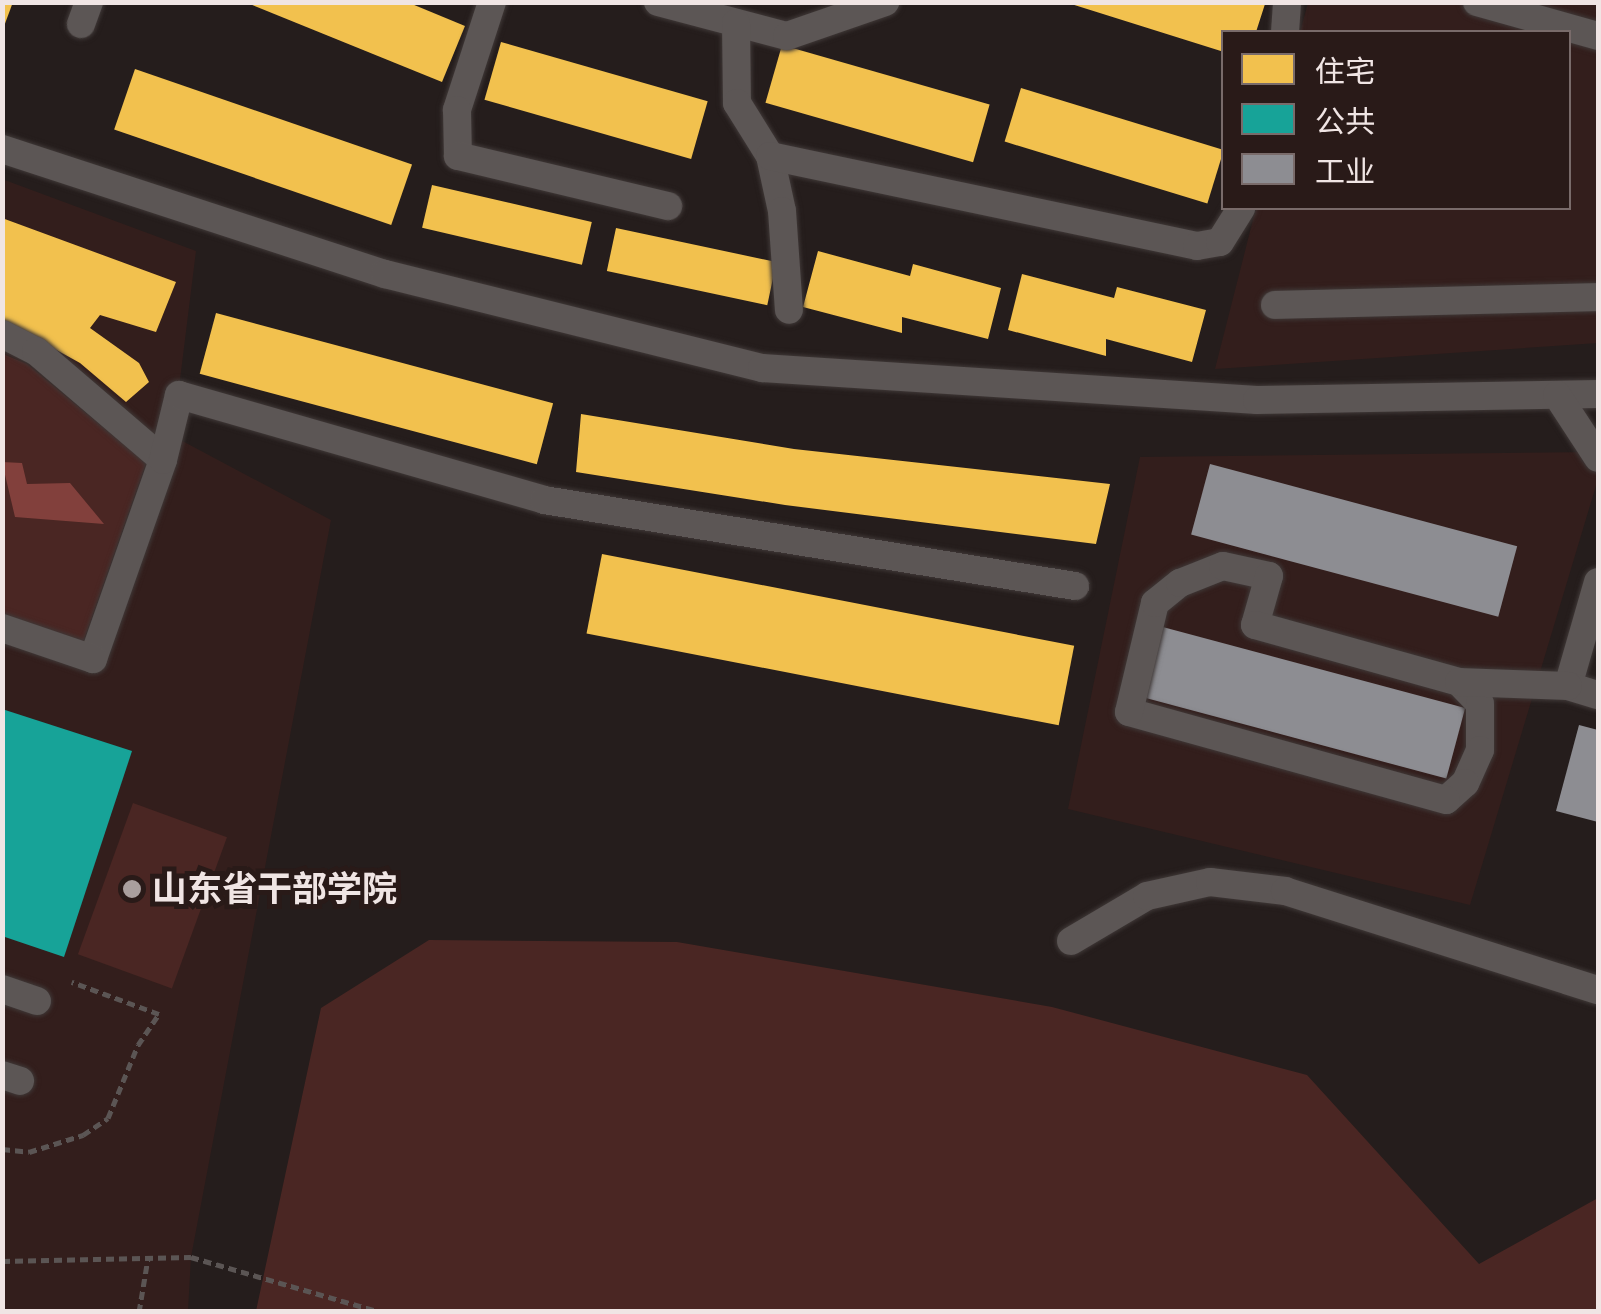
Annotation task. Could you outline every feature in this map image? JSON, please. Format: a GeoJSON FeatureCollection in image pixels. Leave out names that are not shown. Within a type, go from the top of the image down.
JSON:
{"type":"FeatureCollection","features":[{"type":"Feature","properties":{"kind":"street"},"geometry":{"type":"LineString","coordinates":[[492,2],[457,110],[458,156],[668,206]]}},
{"type":"Feature","properties":{"kind":"street"},"geometry":{"type":"LineString","coordinates":[[658,2],[787,36],[885,2]]}},
{"type":"Feature","properties":{"kind":"street"},"geometry":{"type":"LineString","coordinates":[[1284,30],[1287,2]]}},
{"type":"Feature","properties":{"kind":"street"},"geometry":{"type":"LineString","coordinates":[[1476,2],[1598,36]]}},
{"type":"Feature","properties":{"kind":"street"},"geometry":{"type":"LineString","coordinates":[[736,23],[738,103],[770,156],[782,211],[789,310]]}},
{"type":"Feature","properties":{"kind":"street"},"geometry":{"type":"LineString","coordinates":[[2,149],[385,274],[762,368],[1257,400],[1598,394]]}},
{"type":"Feature","properties":{"kind":"street"},"geometry":{"type":"LineString","coordinates":[[770,156],[1198,246],[1220,242],[1240,210]]}},
{"type":"Feature","properties":{"kind":"street"},"geometry":{"type":"LineString","coordinates":[[1275,305],[1598,297]]}},
{"type":"Feature","properties":{"kind":"street"},"geometry":{"type":"LineString","coordinates":[[2,334],[36,351],[163,460]]}},
{"type":"Feature","properties":{"kind":"street"},"geometry":{"type":"LineString","coordinates":[[2,628],[93,660],[163,460],[178,395],[544,500],[1075,586]]}},
{"type":"Feature","properties":{"kind":"street"},"geometry":{"type":"LineString","coordinates":[[1557,395],[1598,458]]}},
{"type":"Feature","properties":{"kind":"street"},"geometry":{"type":"LineString","coordinates":[[1459,682],[1480,704],[1480,750],[1465,784],[1446,800],[1129,712],[1155,603],[1180,583],[1223,566],[1269,576],[1254,625],[1459,682],[1568,686],[1598,695]]}},
{"type":"Feature","properties":{"kind":"street"},"geometry":{"type":"LineString","coordinates":[[1568,686],[1598,582]]}},
{"type":"Feature","properties":{"kind":"street"},"geometry":{"type":"LineString","coordinates":[[1071,940],[1147,896],[1210,882],[1285,891],[1598,990]]}},
{"type":"Feature","properties":{"kind":"street"},"geometry":{"type":"LineString","coordinates":[[2,989],[37,1001]]}},
{"type":"Feature","properties":{"kind":"path"},"geometry":{"type":"LineString","coordinates":[[2,1149],[30,1152],[83,1135],[108,1118],[138,1046],[159,1014],[72,982]]}},
{"type":"Feature","properties":{"kind":"path"},"geometry":{"type":"LineString","coordinates":[[2,1261],[191,1257],[380,1312]]}},
{"type":"Feature","properties":{"kind":"path"},"geometry":{"type":"LineString","coordinates":[[139,1312],[148,1258]]}},
{"type":"Feature","properties":{"kind":"path"},"geometry":{"type":"LineString","coordinates":[[760,1312],[794,1312]]}},
{"type":"Feature","properties":{"kind":"shaded area"},"geometry":{"type":"Polygon","coordinates":[[[1308,3],[1598,3],[1598,343],[1215,369],[1255,210],[1571,210],[1571,30],[1301,30],[1308,3]]]}},
{"type":"Feature","properties":{"kind":"shaded area","name":"山东省干部学院"},"geometry":{"type":"Polygon","coordinates":[[[2,179],[196,251],[173,436],[331,520],[191,1257],[188,1311],[3,1311],[2,179]]]}},
{"type":"Feature","properties":{"kind":"shaded area"},"geometry":{"type":"Polygon","coordinates":[[[3,354],[27,364],[146,463],[83,642],[3,614],[3,354]]]}},
{"type":"Feature","properties":{"kind":"shaded area"},"geometry":{"type":"Polygon","coordinates":[[[1598,452],[1598,479],[1470,905],[1068,809],[1140,457],[1598,452]]]}},
{"type":"Feature","properties":{"kind":"shaded area"},"geometry":{"type":"Polygon","coordinates":[[[2,462],[22,463],[27,484],[70,483],[104,524],[15,517],[2,462]]]}},
{"type":"Feature","properties":{"kind":"shaded area"},"geometry":{"type":"Polygon","coordinates":[[[133,803],[227,837],[172,988],[78,954],[133,803]]]}},
{"type":"Feature","properties":{"kind":"shaded area"},"geometry":{"type":"Polygon","coordinates":[[[429,940],[677,942],[1052,1007],[1307,1075],[1479,1264],[1598,1198],[1598,1311],[256,1311],[321,1008],[429,940]]]}},
{"type":"Feature","properties":{"kind":"building: 住宅"},"geometry":{"type":"Polygon","coordinates":[[[2,2],[13,2],[3,29],[2,29],[2,2]]]}},
{"type":"Feature","properties":{"kind":"building: 住宅"},"geometry":{"type":"Polygon","coordinates":[[[245,2],[407,2],[465,26],[442,82],[245,2]]]}},
{"type":"Feature","properties":{"kind":"building: 住宅"},"geometry":{"type":"Polygon","coordinates":[[[1068,3],[1265,4],[1257,30],[1221,30],[1221,51],[1068,3]]]}},
{"type":"Feature","properties":{"kind":"building: 住宅"},"geometry":{"type":"Polygon","coordinates":[[[501,42],[708,101],[691,159],[484,100],[501,42]]]}},
{"type":"Feature","properties":{"kind":"building: 住宅"},"geometry":{"type":"Polygon","coordinates":[[[782,45],[990,105],[973,162],[765,103],[782,45]]]}},
{"type":"Feature","properties":{"kind":"building: 住宅"},"geometry":{"type":"Polygon","coordinates":[[[135,69],[412,164],[391,225],[114,130],[135,69]]]}},
{"type":"Feature","properties":{"kind":"building: 住宅"},"geometry":{"type":"Polygon","coordinates":[[[1021,88],[1221,149],[1207,204],[1005,142],[1021,88]]]}},
{"type":"Feature","properties":{"kind":"building: 住宅"},"geometry":{"type":"Polygon","coordinates":[[[432,185],[592,222],[582,265],[422,228],[432,185]]]}},
{"type":"Feature","properties":{"kind":"building: 住宅"},"geometry":{"type":"Polygon","coordinates":[[[2,218],[176,282],[156,332],[100,315],[90,328],[139,363],[149,382],[126,402],[80,363],[2,320],[2,218]]]}},
{"type":"Feature","properties":{"kind":"building: 住宅"},"geometry":{"type":"Polygon","coordinates":[[[616,228],[776,262],[767,305],[607,271],[616,228]]]}},
{"type":"Feature","properties":{"kind":"building: 住宅"},"geometry":{"type":"Polygon","coordinates":[[[818,251],[910,276],[913,264],[1001,288],[988,339],[902,317],[902,333],[803,307],[818,251]]]}},
{"type":"Feature","properties":{"kind":"building: 住宅"},"geometry":{"type":"Polygon","coordinates":[[[1022,274],[1114,298],[1117,287],[1206,310],[1192,362],[1106,339],[1106,356],[1008,330],[1022,274]]]}},
{"type":"Feature","properties":{"kind":"building: 住宅"},"geometry":{"type":"Polygon","coordinates":[[[216,313],[553,403],[537,464],[200,374],[216,313]]]}},
{"type":"Feature","properties":{"kind":"building: 住宅"},"geometry":{"type":"Polygon","coordinates":[[[581,414],[794,449],[1110,484],[1096,544],[785,505],[576,472],[581,414]]]}},
{"type":"Feature","properties":{"kind":"building: 住宅"},"geometry":{"type":"Polygon","coordinates":[[[602,554],[1074,646],[1059,725],[587,634],[602,554]]]}},
{"type":"Feature","properties":{"kind":"building: 公共"},"geometry":{"type":"Polygon","coordinates":[[[2,709],[132,751],[64,957],[2,936],[2,709]]]}},
{"type":"Feature","properties":{"kind":"building: 工业"},"geometry":{"type":"Polygon","coordinates":[[[1210,464],[1517,546],[1498,617],[1191,535],[1210,464]]]}},
{"type":"Feature","properties":{"kind":"building: 工业"},"geometry":{"type":"Polygon","coordinates":[[[1159,626],[1465,708],[1446,779],[1140,697],[1159,626]]]}},
{"type":"Feature","properties":{"kind":"building: 工业"},"geometry":{"type":"Polygon","coordinates":[[[1579,725],[1598,730],[1598,822],[1556,811],[1579,725]]]}},
{"type":"Feature","properties":{"kind":"place","name":"山东省干部学院"},"geometry":{"type":"Point","coordinates":[132,889]}}]}
